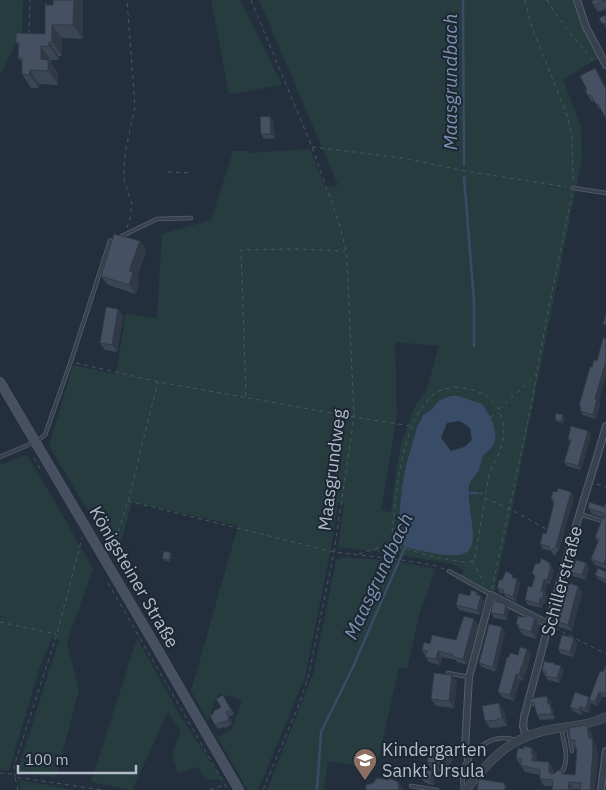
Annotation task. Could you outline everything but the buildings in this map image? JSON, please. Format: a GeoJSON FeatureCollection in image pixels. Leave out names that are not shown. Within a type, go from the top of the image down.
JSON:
{"type":"FeatureCollection","features":[{"type":"Feature","properties":{"kind":"main road","name":"Königsteiner Straße"},"geometry":{"type":"LineString","coordinates":[[0,382],[238,790]]}},
{"type":"Feature","properties":{"kind":"street"},"geometry":{"type":"LineString","coordinates":[[577,0],[586,27],[604,62]]}},
{"type":"Feature","properties":{"kind":"street","name":"Schillerstraße"},"geometry":{"type":"LineString","coordinates":[[526,736],[523,726],[524,717],[546,640],[548,624],[606,426]]}},
{"type":"Feature","properties":{"kind":"street"},"geometry":{"type":"LineString","coordinates":[[468,759],[465,748],[469,677],[491,595],[548,624]]}},
{"type":"Feature","properties":{"kind":"street"},"geometry":{"type":"LineString","coordinates":[[464,790],[488,762],[517,740],[540,731],[599,720],[606,716]]}},
{"type":"Feature","properties":{"kind":"street"},"geometry":{"type":"LineString","coordinates":[[601,790],[606,751]]}},
{"type":"Feature","properties":{"kind":"lane"},"geometry":{"type":"LineString","coordinates":[[573,188],[606,193]]}},
{"type":"Feature","properties":{"kind":"lane"},"geometry":{"type":"LineString","coordinates":[[0,458],[35,442],[44,435],[71,361],[110,241],[156,219],[191,218]]}},
{"type":"Feature","properties":{"kind":"lane"},"geometry":{"type":"LineString","coordinates":[[579,514],[606,522]]}},
{"type":"Feature","properties":{"kind":"lane"},"geometry":{"type":"LineString","coordinates":[[449,571],[491,595]]}},
{"type":"Feature","properties":{"kind":"lane"},"geometry":{"type":"LineString","coordinates":[[448,673],[469,677]]}},
{"type":"Feature","properties":{"kind":"lane"},"geometry":{"type":"LineString","coordinates":[[565,727],[572,751]]}},
{"type":"Feature","properties":{"kind":"lane"},"geometry":{"type":"LineString","coordinates":[[557,778],[564,770],[566,757],[565,727]]}},
{"type":"Feature","properties":{"kind":"lane"},"geometry":{"type":"LineString","coordinates":[[464,790],[464,766],[480,746],[494,739],[510,738],[517,740]]}},
{"type":"Feature","properties":{"kind":"lane"},"geometry":{"type":"LineString","coordinates":[[411,786],[437,790]]}},
{"type":"Feature","properties":{"kind":"path"},"geometry":{"type":"LineString","coordinates":[[29,34],[30,0]]}},
{"type":"Feature","properties":{"kind":"path"},"geometry":{"type":"LineString","coordinates":[[46,0],[46,8]]}},
{"type":"Feature","properties":{"kind":"path"},"geometry":{"type":"LineString","coordinates":[[125,234],[132,204],[124,179],[124,166],[135,107],[127,0]]}},
{"type":"Feature","properties":{"kind":"path","name":"Maasgrundweg"},"geometry":{"type":"LineString","coordinates":[[251,0],[312,147],[340,226],[346,252],[354,417],[334,552],[309,674],[300,702],[263,790]]}},
{"type":"Feature","properties":{"kind":"path"},"geometry":{"type":"LineString","coordinates":[[491,595],[510,509],[573,188],[572,135],[567,115],[532,28],[525,0]]}},
{"type":"Feature","properties":{"kind":"path"},"geometry":{"type":"LineString","coordinates":[[547,0],[591,59],[604,62]]}},
{"type":"Feature","properties":{"kind":"path"},"geometry":{"type":"LineString","coordinates":[[312,147],[403,158],[465,171],[573,188]]}},
{"type":"Feature","properties":{"kind":"path"},"geometry":{"type":"LineString","coordinates":[[168,172],[192,173]]}},
{"type":"Feature","properties":{"kind":"path"},"geometry":{"type":"LineString","coordinates":[[246,397],[241,250],[294,249],[346,252]]}},
{"type":"Feature","properties":{"kind":"path"},"geometry":{"type":"LineString","coordinates":[[71,361],[158,382],[412,426]]}},
{"type":"Feature","properties":{"kind":"path"},"geometry":{"type":"LineString","coordinates":[[499,409],[529,382],[537,372]]}},
{"type":"Feature","properties":{"kind":"path"},"geometry":{"type":"LineString","coordinates":[[107,564],[128,501],[158,382]]}},
{"type":"Feature","properties":{"kind":"path"},"geometry":{"type":"LineString","coordinates":[[359,554],[391,544],[445,560],[468,562],[475,558],[485,496],[492,466],[503,443],[504,432],[499,409],[492,401],[480,393],[472,389],[446,388],[424,404],[412,426],[401,466],[391,544]]}},
{"type":"Feature","properties":{"kind":"path"},"geometry":{"type":"LineString","coordinates":[[490,417],[500,413]]}},
{"type":"Feature","properties":{"kind":"path"},"geometry":{"type":"LineString","coordinates":[[34,458],[44,474]]}},
{"type":"Feature","properties":{"kind":"path"},"geometry":{"type":"LineString","coordinates":[[589,482],[606,487]]}},
{"type":"Feature","properties":{"kind":"path"},"geometry":{"type":"LineString","coordinates":[[479,493],[554,533]]}},
{"type":"Feature","properties":{"kind":"path"},"geometry":{"type":"LineString","coordinates":[[128,501],[334,552],[433,565],[449,571]]}},
{"type":"Feature","properties":{"kind":"path"},"geometry":{"type":"LineString","coordinates":[[18,790],[14,766],[57,634],[84,525]]}},
{"type":"Feature","properties":{"kind":"path"},"geometry":{"type":"LineString","coordinates":[[472,561],[491,595]]}},
{"type":"Feature","properties":{"kind":"path"},"geometry":{"type":"LineString","coordinates":[[106,580],[228,790]]}},
{"type":"Feature","properties":{"kind":"path"},"geometry":{"type":"LineString","coordinates":[[0,622],[57,634]]}},
{"type":"Feature","properties":{"kind":"path"},"geometry":{"type":"LineString","coordinates":[[548,624],[606,654]]}},
{"type":"Feature","properties":{"kind":"path"},"geometry":{"type":"LineString","coordinates":[[0,773],[102,790]]}},
{"type":"Feature","properties":{"kind":"path"},"geometry":{"type":"LineString","coordinates":[[210,790],[225,785]]}},
{"type":"Feature","properties":{"kind":"green space"},"geometry":{"type":"Polygon","coordinates":[[[0,0],[23,0],[22,32],[0,75],[0,0]]]}},
{"type":"Feature","properties":{"kind":"green space"},"geometry":{"type":"Polygon","coordinates":[[[211,0],[240,0],[282,85],[229,94],[211,0]]]}},
{"type":"Feature","properties":{"kind":"green space"},"geometry":{"type":"Polygon","coordinates":[[[259,0],[573,0],[582,24],[599,58],[563,79],[581,126],[582,158],[493,598],[455,579],[465,571],[452,564],[338,547],[344,504],[338,503],[305,677],[258,790],[248,790],[217,737],[232,729],[242,700],[218,693],[208,721],[191,691],[238,526],[132,502],[117,559],[49,446],[73,365],[116,374],[126,313],[157,319],[162,234],[211,220],[233,151],[249,151],[249,153],[310,149],[325,187],[338,185],[259,0]],[[395,342],[397,416],[381,510],[391,512],[401,445],[417,402],[426,392],[439,346],[395,342]],[[468,399],[433,409],[422,416],[416,429],[408,464],[401,500],[397,538],[434,553],[458,555],[473,533],[470,511],[470,482],[478,470],[483,457],[493,445],[495,431],[492,422],[482,404],[468,399]]]}},
{"type":"Feature","properties":{"kind":"green space"},"geometry":{"type":"Polygon","coordinates":[[[26,455],[39,474],[93,569],[67,642],[79,690],[56,777],[20,773],[19,766],[59,640],[52,638],[39,669],[9,771],[0,770],[0,465],[26,455]]]}},
{"type":"Feature","properties":{"kind":"green space"},"geometry":{"type":"Polygon","coordinates":[[[344,557],[396,561],[436,569],[420,611],[407,669],[399,668],[376,769],[328,761],[324,790],[267,790],[313,674],[336,560],[344,557]]]}},
{"type":"Feature","properties":{"kind":"green space"},"geometry":{"type":"Polygon","coordinates":[[[137,638],[180,715],[222,780],[206,779],[197,767],[178,773],[172,754],[181,731],[168,712],[132,790],[91,782],[137,638]]]}},
{"type":"Feature","properties":{"kind":"green space"},"geometry":{"type":"Polygon","coordinates":[[[19,780],[75,790],[21,790],[19,780]]]}},
{"type":"Feature","properties":{"kind":"water"},"geometry":{"type":"Polygon","coordinates":[[[451,396],[458,396],[482,404],[491,419],[495,431],[492,447],[483,457],[479,470],[472,479],[469,488],[473,541],[468,551],[459,555],[442,555],[414,549],[402,544],[397,538],[402,487],[417,427],[423,415],[440,400],[451,396]],[[460,421],[447,423],[441,438],[451,451],[464,447],[472,440],[470,428],[460,421]]]}},
{"type":"Feature","properties":{"kind":"waterway","name":"Maasgrundbach"},"geometry":{"type":"LineString","coordinates":[[463,0],[464,165]]}},
{"type":"Feature","properties":{"kind":"waterway","name":"Maasgrundbach"},"geometry":{"type":"LineString","coordinates":[[464,177],[474,301],[474,346]]}},
{"type":"Feature","properties":{"kind":"waterway"},"geometry":{"type":"LineString","coordinates":[[468,493],[477,493]]}},
{"type":"Feature","properties":{"kind":"waterway","name":"Maasgrundbach"},"geometry":{"type":"LineString","coordinates":[[317,790],[321,732],[352,669],[406,545]]}},
{"type":"Feature","properties":{"kind":"place","name":"Kindergarten Sankt Ursula"},"geometry":{"type":"Point","coordinates":[365,781]}}]}
